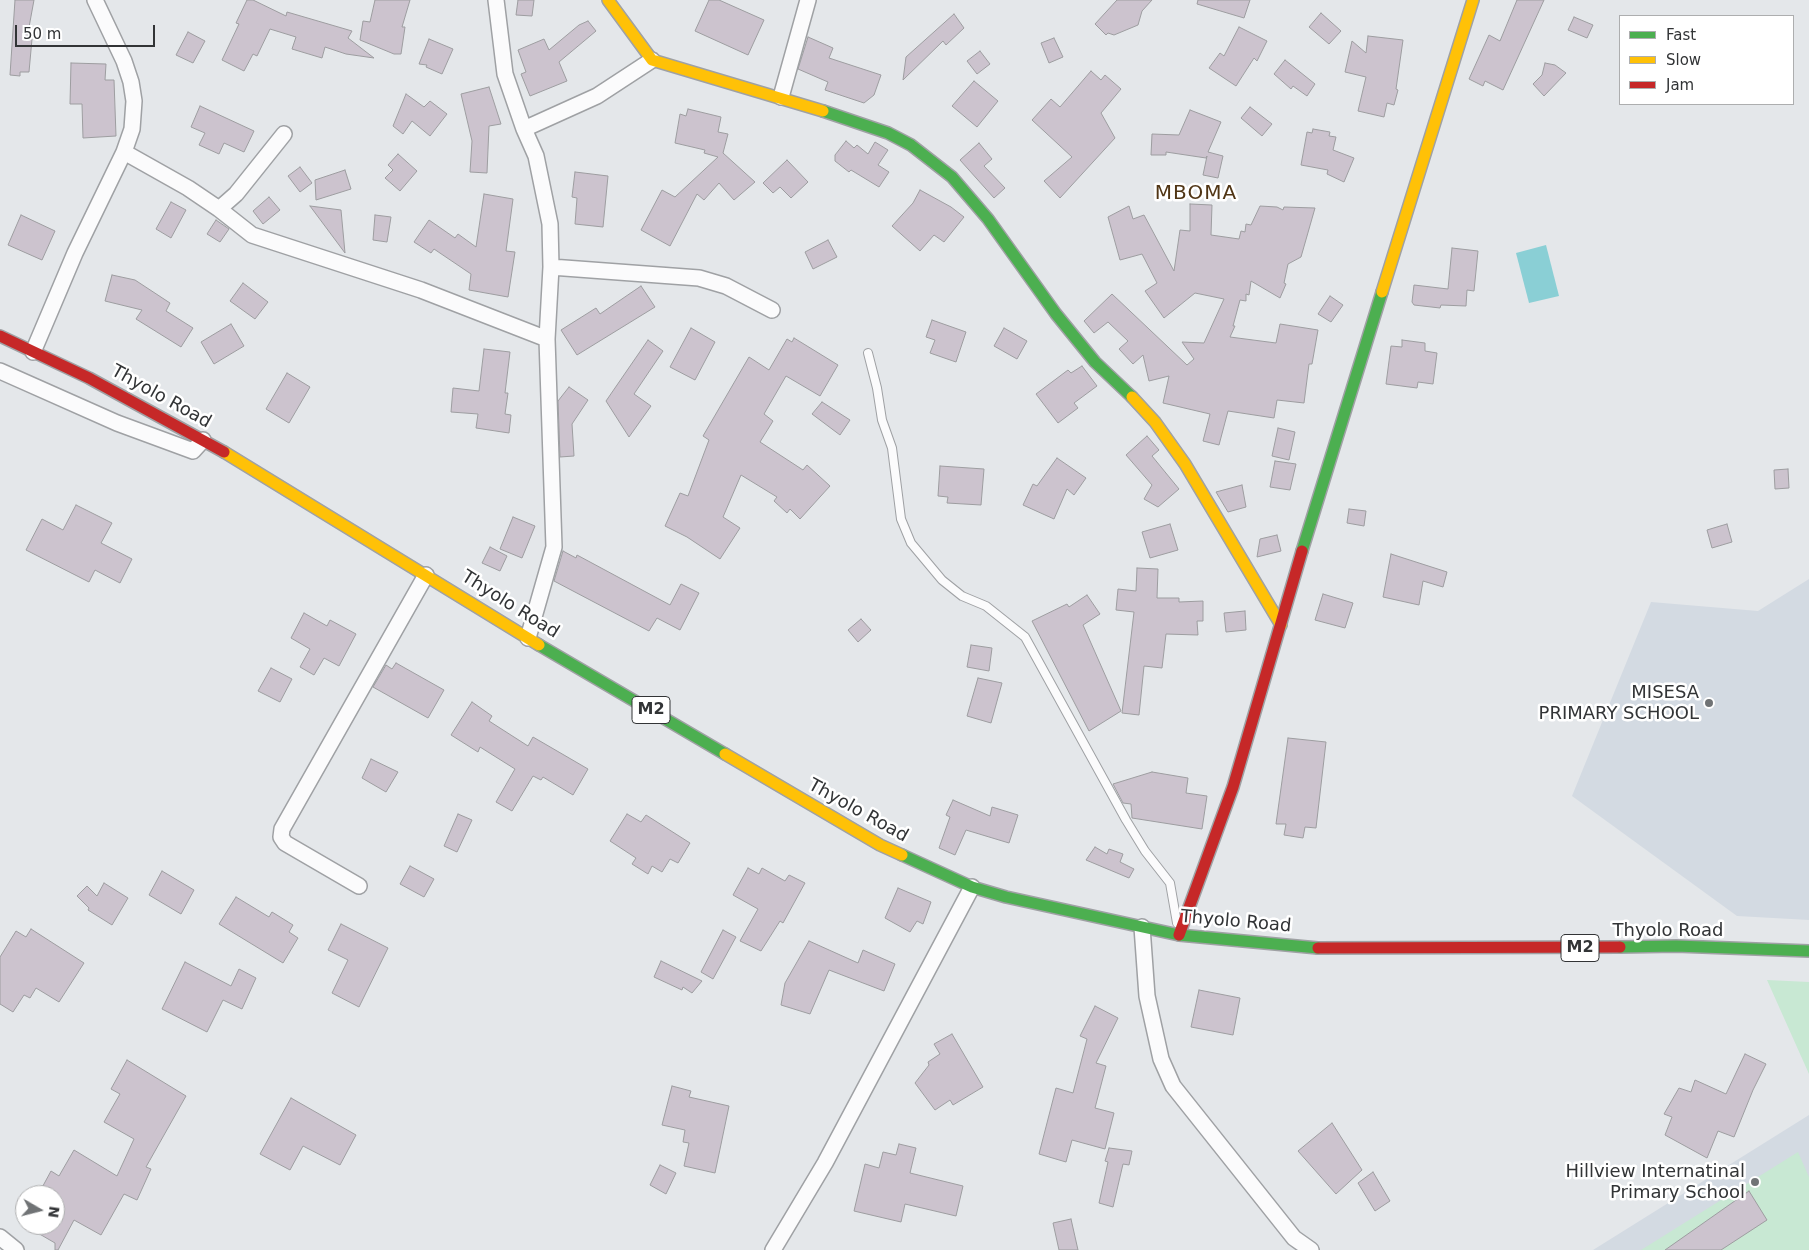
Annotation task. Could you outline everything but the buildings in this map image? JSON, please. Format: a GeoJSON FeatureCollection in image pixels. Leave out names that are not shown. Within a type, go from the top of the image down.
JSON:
{"type":"FeatureCollection","features":[{"type":"Feature","properties":{"kind":"main road"},"geometry":{"type":"LineString","coordinates":[[608,0],[652,60],[781,97],[888,133],[911,146],[952,177],[988,219],[1056,314],[1095,362],[1126,390],[1155,422],[1185,464],[1281,625]]}},
{"type":"Feature","properties":{"kind":"main road"},"geometry":{"type":"LineString","coordinates":[[1179,935],[1233,787],[1311,519],[1472,0]]}},
{"type":"Feature","properties":{"kind":"main road","name":"Thyolo Road"},"geometry":{"type":"LineString","coordinates":[[0,336],[89,378],[203,440],[426,574],[528,638],[880,846],[972,887],[1006,897],[1179,935],[1351,949],[1676,946],[1809,951]]}},
{"type":"Feature","properties":{"kind":"street"},"geometry":{"type":"LineString","coordinates":[[33,352],[75,253],[124,152],[132,129],[134,101],[132,82],[95,0]]}},
{"type":"Feature","properties":{"kind":"street"},"geometry":{"type":"LineString","coordinates":[[496,0],[505,74],[524,129],[536,156],[550,224],[551,267],[547,339],[554,547],[528,638]]}},
{"type":"Feature","properties":{"kind":"street"},"geometry":{"type":"LineString","coordinates":[[781,97],[808,0]]}},
{"type":"Feature","properties":{"kind":"street"},"geometry":{"type":"LineString","coordinates":[[524,129],[597,96],[652,60]]}},
{"type":"Feature","properties":{"kind":"street"},"geometry":{"type":"LineString","coordinates":[[219,209],[236,194],[284,134]]}},
{"type":"Feature","properties":{"kind":"street"},"geometry":{"type":"LineString","coordinates":[[124,152],[160,171],[219,209],[252,235],[421,290],[547,339]]}},
{"type":"Feature","properties":{"kind":"street"},"geometry":{"type":"LineString","coordinates":[[551,267],[682,274],[726,286],[772,310]]}},
{"type":"Feature","properties":{"kind":"street"},"geometry":{"type":"LineString","coordinates":[[0,371],[117,423],[174,445],[193,451],[203,440]]}},
{"type":"Feature","properties":{"kind":"street"},"geometry":{"type":"LineString","coordinates":[[359,886],[285,843],[282,837],[282,829],[426,574]]}},
{"type":"Feature","properties":{"kind":"street"},"geometry":{"type":"LineString","coordinates":[[773,1250],[825,1163],[972,887]]}},
{"type":"Feature","properties":{"kind":"street"},"geometry":{"type":"LineString","coordinates":[[1142,927],[1147,996],[1161,1059],[1173,1086],[1294,1238],[1311,1250]]}},
{"type":"Feature","properties":{"kind":"street"},"geometry":{"type":"LineString","coordinates":[[0,1237],[16,1250]]}},
{"type":"Feature","properties":{"kind":"lane"},"geometry":{"type":"LineString","coordinates":[[868,353],[877,388],[882,420],[892,448],[901,519],[912,542],[942,580],[962,596],[986,606],[1025,637],[1126,820],[1145,851],[1170,883],[1179,935]]}},
{"type":"Feature","properties":{"kind":"shaded area","name":"MISESA PRIMARY SCHOOL"},"geometry":{"type":"Polygon","coordinates":[[[1809,579],[1809,920],[1737,916],[1572,796],[1651,602],[1758,611],[1809,579]]]}},
{"type":"Feature","properties":{"kind":"shaded area","name":"Hillview Internatinal Primary School"},"geometry":{"type":"Polygon","coordinates":[[[1809,1115],[1809,1250],[1593,1250],[1809,1115]]]}},
{"type":"Feature","properties":{"kind":"green space"},"geometry":{"type":"Polygon","coordinates":[[[1767,980],[1809,982],[1809,1074],[1767,980]]]}},
{"type":"Feature","properties":{"kind":"green space"},"geometry":{"type":"Polygon","coordinates":[[[1798,1152],[1809,1177],[1809,1250],[1641,1250],[1798,1152]]]}},
{"type":"Feature","properties":{"kind":"water"},"geometry":{"type":"Polygon","coordinates":[[[1546,245],[1559,296],[1529,303],[1516,253],[1546,245]]]}},
{"type":"Feature","properties":{"kind":"traffic: fast"},"geometry":{"type":"LineString","coordinates":[[823,111],[888,133],[911,145],[952,177],[988,219],[1056,314],[1095,362],[1132,397]]}},
{"type":"Feature","properties":{"kind":"traffic: fast"},"geometry":{"type":"LineString","coordinates":[[1302,551],[1382,292]]}},
{"type":"Feature","properties":{"kind":"traffic: fast"},"geometry":{"type":"LineString","coordinates":[[539,645],[725,754]]}},
{"type":"Feature","properties":{"kind":"traffic: fast"},"geometry":{"type":"LineString","coordinates":[[902,855],[972,887],[1006,897],[1179,935],[1318,948]]}},
{"type":"Feature","properties":{"kind":"traffic: fast"},"geometry":{"type":"LineString","coordinates":[[1620,947],[1676,946],[1809,951]]}},
{"type":"Feature","properties":{"kind":"traffic: slow"},"geometry":{"type":"LineString","coordinates":[[608,0],[652,60],[823,111]]}},
{"type":"Feature","properties":{"kind":"traffic: slow"},"geometry":{"type":"LineString","coordinates":[[1382,292],[1473,0]]}},
{"type":"Feature","properties":{"kind":"traffic: slow"},"geometry":{"type":"LineString","coordinates":[[1132,397],[1155,422],[1185,464],[1281,625]]}},
{"type":"Feature","properties":{"kind":"traffic: slow"},"geometry":{"type":"LineString","coordinates":[[224,452],[539,645]]}},
{"type":"Feature","properties":{"kind":"traffic: slow"},"geometry":{"type":"LineString","coordinates":[[725,754],[880,845],[902,855]]}},
{"type":"Feature","properties":{"kind":"traffic: jam"},"geometry":{"type":"LineString","coordinates":[[0,336],[89,378],[224,452]]}},
{"type":"Feature","properties":{"kind":"traffic: jam"},"geometry":{"type":"LineString","coordinates":[[1179,935],[1233,787],[1302,551]]}},
{"type":"Feature","properties":{"kind":"traffic: jam"},"geometry":{"type":"LineString","coordinates":[[1318,948],[1620,947]]}},
{"type":"Feature","properties":{"kind":"place","name":"MISESA PRIMARY SCHOOL"},"geometry":{"type":"Point","coordinates":[1709,703]}},
{"type":"Feature","properties":{"kind":"place","name":"Hillview Internatinal Primary School"},"geometry":{"type":"Point","coordinates":[1755,1182]}},
{"type":"Feature","properties":{"kind":"district","name":"MBOMA"},"geometry":{"type":"Point","coordinates":[1196,194]}}]}
